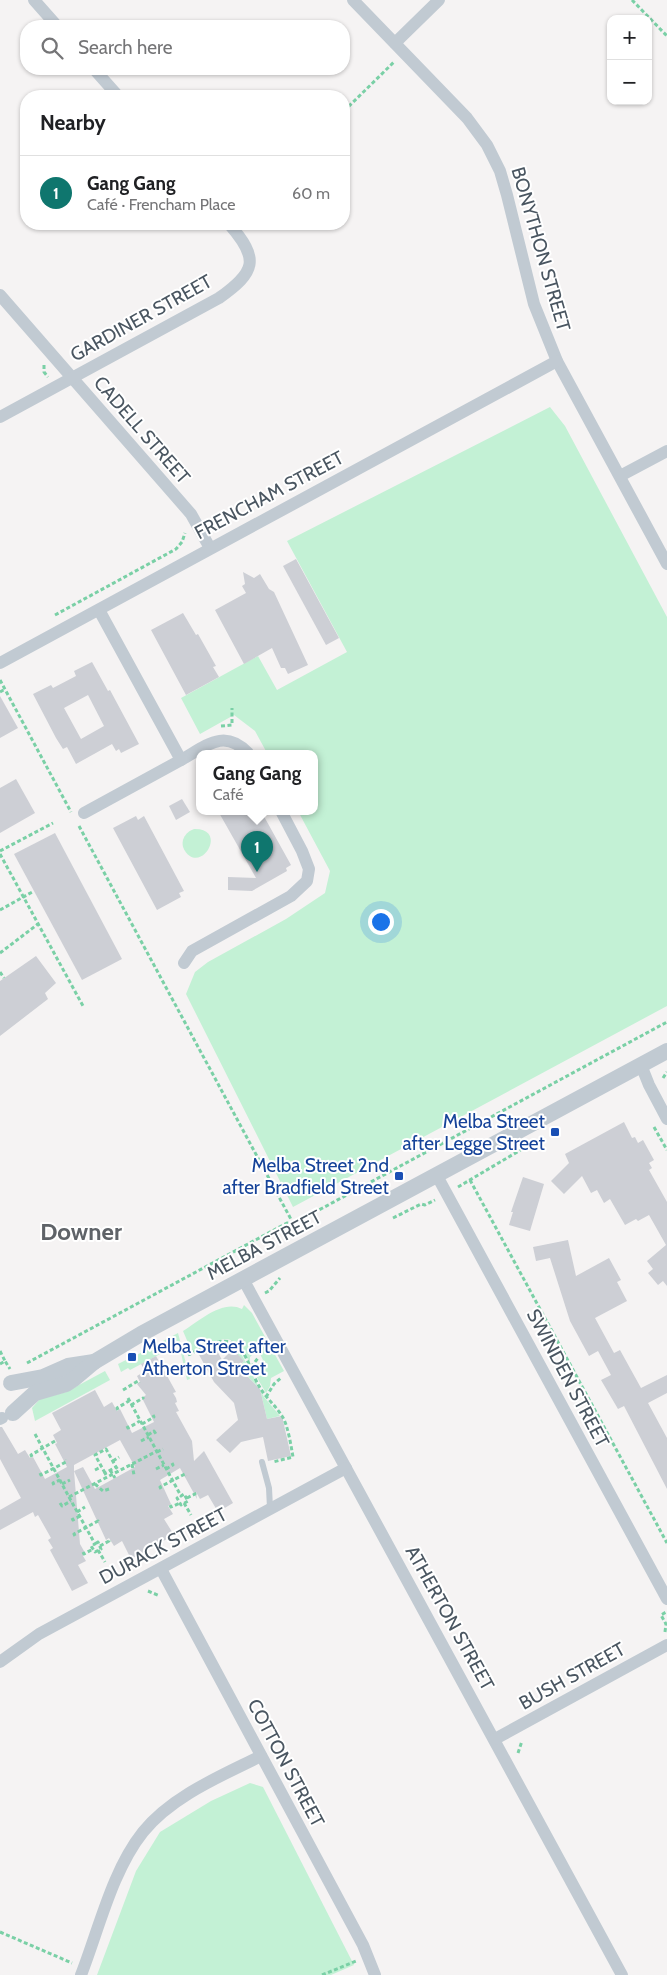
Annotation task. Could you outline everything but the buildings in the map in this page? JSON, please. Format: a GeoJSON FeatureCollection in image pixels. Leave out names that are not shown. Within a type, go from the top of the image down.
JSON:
{"type":"FeatureCollection","features":[{"type":"Feature","properties":{"kind":"street"},"geometry":{"type":"LineString","coordinates":[[34,0],[52,20]]}},
{"type":"Feature","properties":{"kind":"street","name":"BONYTHON STREET"},"geometry":{"type":"LineString","coordinates":[[353,0],[466,118],[487,144],[494,157],[507,195],[534,304],[557,361],[667,564]]}},
{"type":"Feature","properties":{"kind":"street"},"geometry":{"type":"LineString","coordinates":[[395,43],[439,0]]}},
{"type":"Feature","properties":{"kind":"street"},"geometry":{"type":"LineString","coordinates":[[99,75],[113,90]]}},
{"type":"Feature","properties":{"kind":"street","name":"GARDINER STREET"},"geometry":{"type":"LineString","coordinates":[[0,417],[219,298],[239,282],[249,268],[250,258],[247,248],[234,230]]}},
{"type":"Feature","properties":{"kind":"street","name":"CADELL STREET"},"geometry":{"type":"LineString","coordinates":[[0,295],[191,514],[210,548]]}},
{"type":"Feature","properties":{"kind":"street","name":"FRENCHAM STREET"},"geometry":{"type":"LineString","coordinates":[[0,663],[557,361]]}},
{"type":"Feature","properties":{"kind":"street"},"geometry":{"type":"LineString","coordinates":[[620,476],[667,451]]}},
{"type":"Feature","properties":{"kind":"street"},"geometry":{"type":"LineString","coordinates":[[99,610],[181,760]]}},
{"type":"Feature","properties":{"kind":"street"},"geometry":{"type":"LineString","coordinates":[[198,750],[224,740],[232,740],[240,744],[245,750]]}},
{"type":"Feature","properties":{"kind":"street"},"geometry":{"type":"LineString","coordinates":[[84,813],[196,751]]}},
{"type":"Feature","properties":{"kind":"street"},"geometry":{"type":"LineString","coordinates":[[184,963],[192,951],[291,896],[308,881],[309,869],[283,815]]}},
{"type":"Feature","properties":{"kind":"street","name":"MELBA STREET"},"geometry":{"type":"LineString","coordinates":[[4,1417],[34,1393],[66,1384],[94,1362],[243,1279],[667,1051]]}},
{"type":"Feature","properties":{"kind":"street"},"geometry":{"type":"LineString","coordinates":[[641,1066],[667,1119]]}},
{"type":"Feature","properties":{"kind":"street","name":"SWINDEN STREET"},"geometry":{"type":"LineString","coordinates":[[436,1174],[667,1599]]}},
{"type":"Feature","properties":{"kind":"street","name":"ATHERTON STREET"},"geometry":{"type":"LineString","coordinates":[[243,1279],[495,1739],[620,1974]]}},
{"type":"Feature","properties":{"kind":"street","name":"MELBA STREET"},"geometry":{"type":"LineString","coordinates":[[6,1375],[39,1378],[68,1366],[94,1362]]}},
{"type":"Feature","properties":{"kind":"street"},"geometry":{"type":"LineString","coordinates":[[4,1417],[19,1402],[17,1391],[6,1375]]}},
{"type":"Feature","properties":{"kind":"street","name":"DURACK STREET"},"geometry":{"type":"LineString","coordinates":[[0,1662],[39,1634],[161,1570],[346,1468]]}},
{"type":"Feature","properties":{"kind":"street","name":"COTTON STREET"},"geometry":{"type":"LineString","coordinates":[[161,1570],[363,1945],[375,1975]]}},
{"type":"Feature","properties":{"kind":"street","name":"BUSH STREET"},"geometry":{"type":"LineString","coordinates":[[495,1739],[666,1639]]}},
{"type":"Feature","properties":{"kind":"street"},"geometry":{"type":"LineString","coordinates":[[82,1971],[117,1878],[131,1849],[144,1831],[171,1806],[193,1791],[261,1756]]}},
{"type":"Feature","properties":{"kind":"lane"},"geometry":{"type":"LineString","coordinates":[[262,1463],[269,1488],[271,1510]]}},
{"type":"Feature","properties":{"kind":"path"},"geometry":{"type":"LineString","coordinates":[[632,0],[667,36]]}},
{"type":"Feature","properties":{"kind":"path"},"geometry":{"type":"LineString","coordinates":[[350,106],[396,60]]}},
{"type":"Feature","properties":{"kind":"path"},"geometry":{"type":"LineString","coordinates":[[52,617],[176,549],[182,542],[186,530]]}},
{"type":"Feature","properties":{"kind":"path"},"geometry":{"type":"LineString","coordinates":[[0,680],[293,1224]]}},
{"type":"Feature","properties":{"kind":"path"},"geometry":{"type":"LineString","coordinates":[[0,692],[5,689]]}},
{"type":"Feature","properties":{"kind":"path"},"geometry":{"type":"LineString","coordinates":[[53,823],[0,853],[83,1006]]}},
{"type":"Feature","properties":{"kind":"path"},"geometry":{"type":"LineString","coordinates":[[0,910],[34,891]]}},
{"type":"Feature","properties":{"kind":"path"},"geometry":{"type":"LineString","coordinates":[[0,953],[38,924]]}},
{"type":"Feature","properties":{"kind":"path"},"geometry":{"type":"LineString","coordinates":[[0,972],[4,978]]}},
{"type":"Feature","properties":{"kind":"path"},"geometry":{"type":"LineString","coordinates":[[25,1364],[287,1222],[293,1224],[667,1022]]}},
{"type":"Feature","properties":{"kind":"path"},"geometry":{"type":"LineString","coordinates":[[663,1078],[667,1072]]}},
{"type":"Feature","properties":{"kind":"path"},"geometry":{"type":"LineString","coordinates":[[420,1204],[429,1204],[537,1141]]}},
{"type":"Feature","properties":{"kind":"path"},"geometry":{"type":"LineString","coordinates":[[470,1180],[667,1543]]}},
{"type":"Feature","properties":{"kind":"path"},"geometry":{"type":"LineString","coordinates":[[269,1291],[283,1275]]}},
{"type":"Feature","properties":{"kind":"path"},"geometry":{"type":"LineString","coordinates":[[188,1355],[220,1340],[233,1342],[243,1353],[266,1397],[283,1418],[293,1457],[262,1463]]}},
{"type":"Feature","properties":{"kind":"path"},"geometry":{"type":"LineString","coordinates":[[0,1351],[6,1375]]}},
{"type":"Feature","properties":{"kind":"path"},"geometry":{"type":"LineString","coordinates":[[250,1368],[258,1358]]}},
{"type":"Feature","properties":{"kind":"path"},"geometry":{"type":"LineString","coordinates":[[0,1364],[6,1375]]}},
{"type":"Feature","properties":{"kind":"path"},"geometry":{"type":"LineString","coordinates":[[266,1397],[277,1381],[294,1371]]}},
{"type":"Feature","properties":{"kind":"path"},"geometry":{"type":"LineString","coordinates":[[123,1390],[139,1383]]}},
{"type":"Feature","properties":{"kind":"path"},"geometry":{"type":"LineString","coordinates":[[118,1410],[117,1408],[130,1402],[144,1399]]}},
{"type":"Feature","properties":{"kind":"path"},"geometry":{"type":"LineString","coordinates":[[130,1402],[181,1496]]}},
{"type":"Feature","properties":{"kind":"path"},"geometry":{"type":"LineString","coordinates":[[127,1426],[128,1428],[154,1417],[153,1415]]}},
{"type":"Feature","properties":{"kind":"path"},"geometry":{"type":"LineString","coordinates":[[141,1441],[154,1431],[156,1434]]}},
{"type":"Feature","properties":{"kind":"path"},"geometry":{"type":"LineString","coordinates":[[35,1434],[95,1544]]}},
{"type":"Feature","properties":{"kind":"path"},"geometry":{"type":"LineString","coordinates":[[32,1457],[30,1455],[55,1441],[56,1443]]}},
{"type":"Feature","properties":{"kind":"path"},"geometry":{"type":"LineString","coordinates":[[107,1478],[95,1456],[106,1449],[119,1471]]}},
{"type":"Feature","properties":{"kind":"path"},"geometry":{"type":"LineString","coordinates":[[60,1503],[62,1506],[95,1484],[114,1476],[119,1471],[163,1449]]}},
{"type":"Feature","properties":{"kind":"path"},"geometry":{"type":"LineString","coordinates":[[113,1461],[119,1457]]}},
{"type":"Feature","properties":{"kind":"path"},"geometry":{"type":"LineString","coordinates":[[40,1473],[41,1475],[66,1462],[65,1460]]}},
{"type":"Feature","properties":{"kind":"path"},"geometry":{"type":"LineString","coordinates":[[156,1469],[173,1465],[172,1463]]}},
{"type":"Feature","properties":{"kind":"path"},"geometry":{"type":"LineString","coordinates":[[132,1464],[134,1475]]}},
{"type":"Feature","properties":{"kind":"path"},"geometry":{"type":"LineString","coordinates":[[96,1470],[101,1467]]}},
{"type":"Feature","properties":{"kind":"path"},"geometry":{"type":"LineString","coordinates":[[105,1473],[116,1467]]}},
{"type":"Feature","properties":{"kind":"path"},"geometry":{"type":"LineString","coordinates":[[110,1470],[114,1476]]}},
{"type":"Feature","properties":{"kind":"path"},"geometry":{"type":"LineString","coordinates":[[161,1489],[160,1487],[172,1480],[185,1474],[186,1476]]}},
{"type":"Feature","properties":{"kind":"path"},"geometry":{"type":"LineString","coordinates":[[54,1485],[60,1480]]}},
{"type":"Feature","properties":{"kind":"path"},"geometry":{"type":"LineString","coordinates":[[62,1484],[70,1480]]}},
{"type":"Feature","properties":{"kind":"path"},"geometry":{"type":"LineString","coordinates":[[95,1484],[103,1491],[109,1489]]}},
{"type":"Feature","properties":{"kind":"path"},"geometry":{"type":"LineString","coordinates":[[170,1505],[172,1507],[188,1501],[187,1498],[196,1494],[194,1492]]}},
{"type":"Feature","properties":{"kind":"path"},"geometry":{"type":"LineString","coordinates":[[187,1498],[184,1494],[177,1498],[191,1515]]}},
{"type":"Feature","properties":{"kind":"path"},"geometry":{"type":"LineString","coordinates":[[77,1512],[85,1507]]}},
{"type":"Feature","properties":{"kind":"path"},"geometry":{"type":"LineString","coordinates":[[72,1518],[73,1520],[80,1516]]}},
{"type":"Feature","properties":{"kind":"path"},"geometry":{"type":"LineString","coordinates":[[75,1536],[74,1534],[98,1521],[99,1523]]}},
{"type":"Feature","properties":{"kind":"path"},"geometry":{"type":"LineString","coordinates":[[98,1550],[101,1549],[100,1546],[109,1541],[108,1539]]}},
{"type":"Feature","properties":{"kind":"path"},"geometry":{"type":"LineString","coordinates":[[93,1549],[91,1546],[98,1542],[100,1546]]}},
{"type":"Feature","properties":{"kind":"path"},"geometry":{"type":"LineString","coordinates":[[93,1549],[95,1552],[98,1550]]}},
{"type":"Feature","properties":{"kind":"path"},"geometry":{"type":"LineString","coordinates":[[83,1552],[84,1554],[93,1549]]}},
{"type":"Feature","properties":{"kind":"path"},"geometry":{"type":"LineString","coordinates":[[98,1550],[105,1562]]}},
{"type":"Feature","properties":{"kind":"path"},"geometry":{"type":"LineString","coordinates":[[141,1580],[149,1593],[155,1593],[165,1600]]}},
{"type":"Feature","properties":{"kind":"path"},"geometry":{"type":"LineString","coordinates":[[661,1615],[666,1624],[666,1639]]}},
{"type":"Feature","properties":{"kind":"path"},"geometry":{"type":"LineString","coordinates":[[518,1756],[520,1742],[528,1735]]}},
{"type":"Feature","properties":{"kind":"path"},"geometry":{"type":"LineString","coordinates":[[0,1932],[82,1971]]}},
{"type":"Feature","properties":{"kind":"path"},"geometry":{"type":"LineString","coordinates":[[322,1975],[358,1960]]}},
{"type":"Feature","properties":{"kind":"green space"},"geometry":{"type":"Polygon","coordinates":[[[550,407],[565,426],[667,617],[667,1006],[293,1207],[186,994],[195,972],[208,962],[286,919],[325,893],[330,871],[300,815],[318,815],[318,750],[265,750],[255,731],[234,715],[200,734],[181,698],[258,656],[277,690],[347,652],[287,541],[550,407]]]}},
{"type":"Feature","properties":{"kind":"green space"},"geometry":{"type":"Polygon","coordinates":[[[194,829],[204,831],[210,835],[211,842],[209,849],[198,858],[191,857],[183,848],[184,838],[194,829]]]}},
{"type":"Feature","properties":{"kind":"green space"},"geometry":{"type":"Polygon","coordinates":[[[244,1305],[252,1313],[284,1371],[271,1378],[270,1386],[266,1393],[252,1369],[263,1360],[260,1354],[253,1354],[250,1357],[250,1364],[239,1345],[226,1339],[211,1343],[192,1352],[183,1331],[211,1312],[227,1307],[242,1309],[244,1305]]]}},
{"type":"Feature","properties":{"kind":"green space"},"geometry":{"type":"Polygon","coordinates":[[[178,1333],[190,1379],[187,1380],[179,1344],[130,1370],[128,1368],[121,1372],[118,1364],[126,1360],[128,1362],[132,1360],[131,1358],[178,1333]]]}},
{"type":"Feature","properties":{"kind":"green space"},"geometry":{"type":"Polygon","coordinates":[[[220,1343],[235,1345],[260,1389],[238,1367],[244,1361],[227,1345],[220,1343]]]}},
{"type":"Feature","properties":{"kind":"green space"},"geometry":{"type":"Polygon","coordinates":[[[105,1371],[110,1380],[35,1421],[32,1408],[40,1399],[66,1392],[105,1371]]]}},
{"type":"Feature","properties":{"kind":"green space"},"geometry":{"type":"Polygon","coordinates":[[[260,1390],[264,1397],[280,1416],[267,1419],[260,1390]]]}},
{"type":"Feature","properties":{"kind":"green space"},"geometry":{"type":"Polygon","coordinates":[[[250,1783],[263,1787],[354,1965],[331,1975],[97,1975],[136,1871],[160,1832],[211,1801],[250,1783]]]}},
{"type":"Feature","properties":{"kind":"place","name":"Gang Gang"},"geometry":{"type":"Point","coordinates":[257,872]}},
{"type":"Feature","properties":{"kind":"place","name":"Melba Street after Legge Street"},"geometry":{"type":"Point","coordinates":[555,1132]}},
{"type":"Feature","properties":{"kind":"place","name":"Melba Street 2nd after Bradfield Street"},"geometry":{"type":"Point","coordinates":[399,1176]}},
{"type":"Feature","properties":{"kind":"place","name":"Melba Street after Atherton Street"},"geometry":{"type":"Point","coordinates":[132,1357]}},
{"type":"Feature","properties":{"kind":"district","name":"Downer"},"geometry":{"type":"Point","coordinates":[81,1231]}}]}
